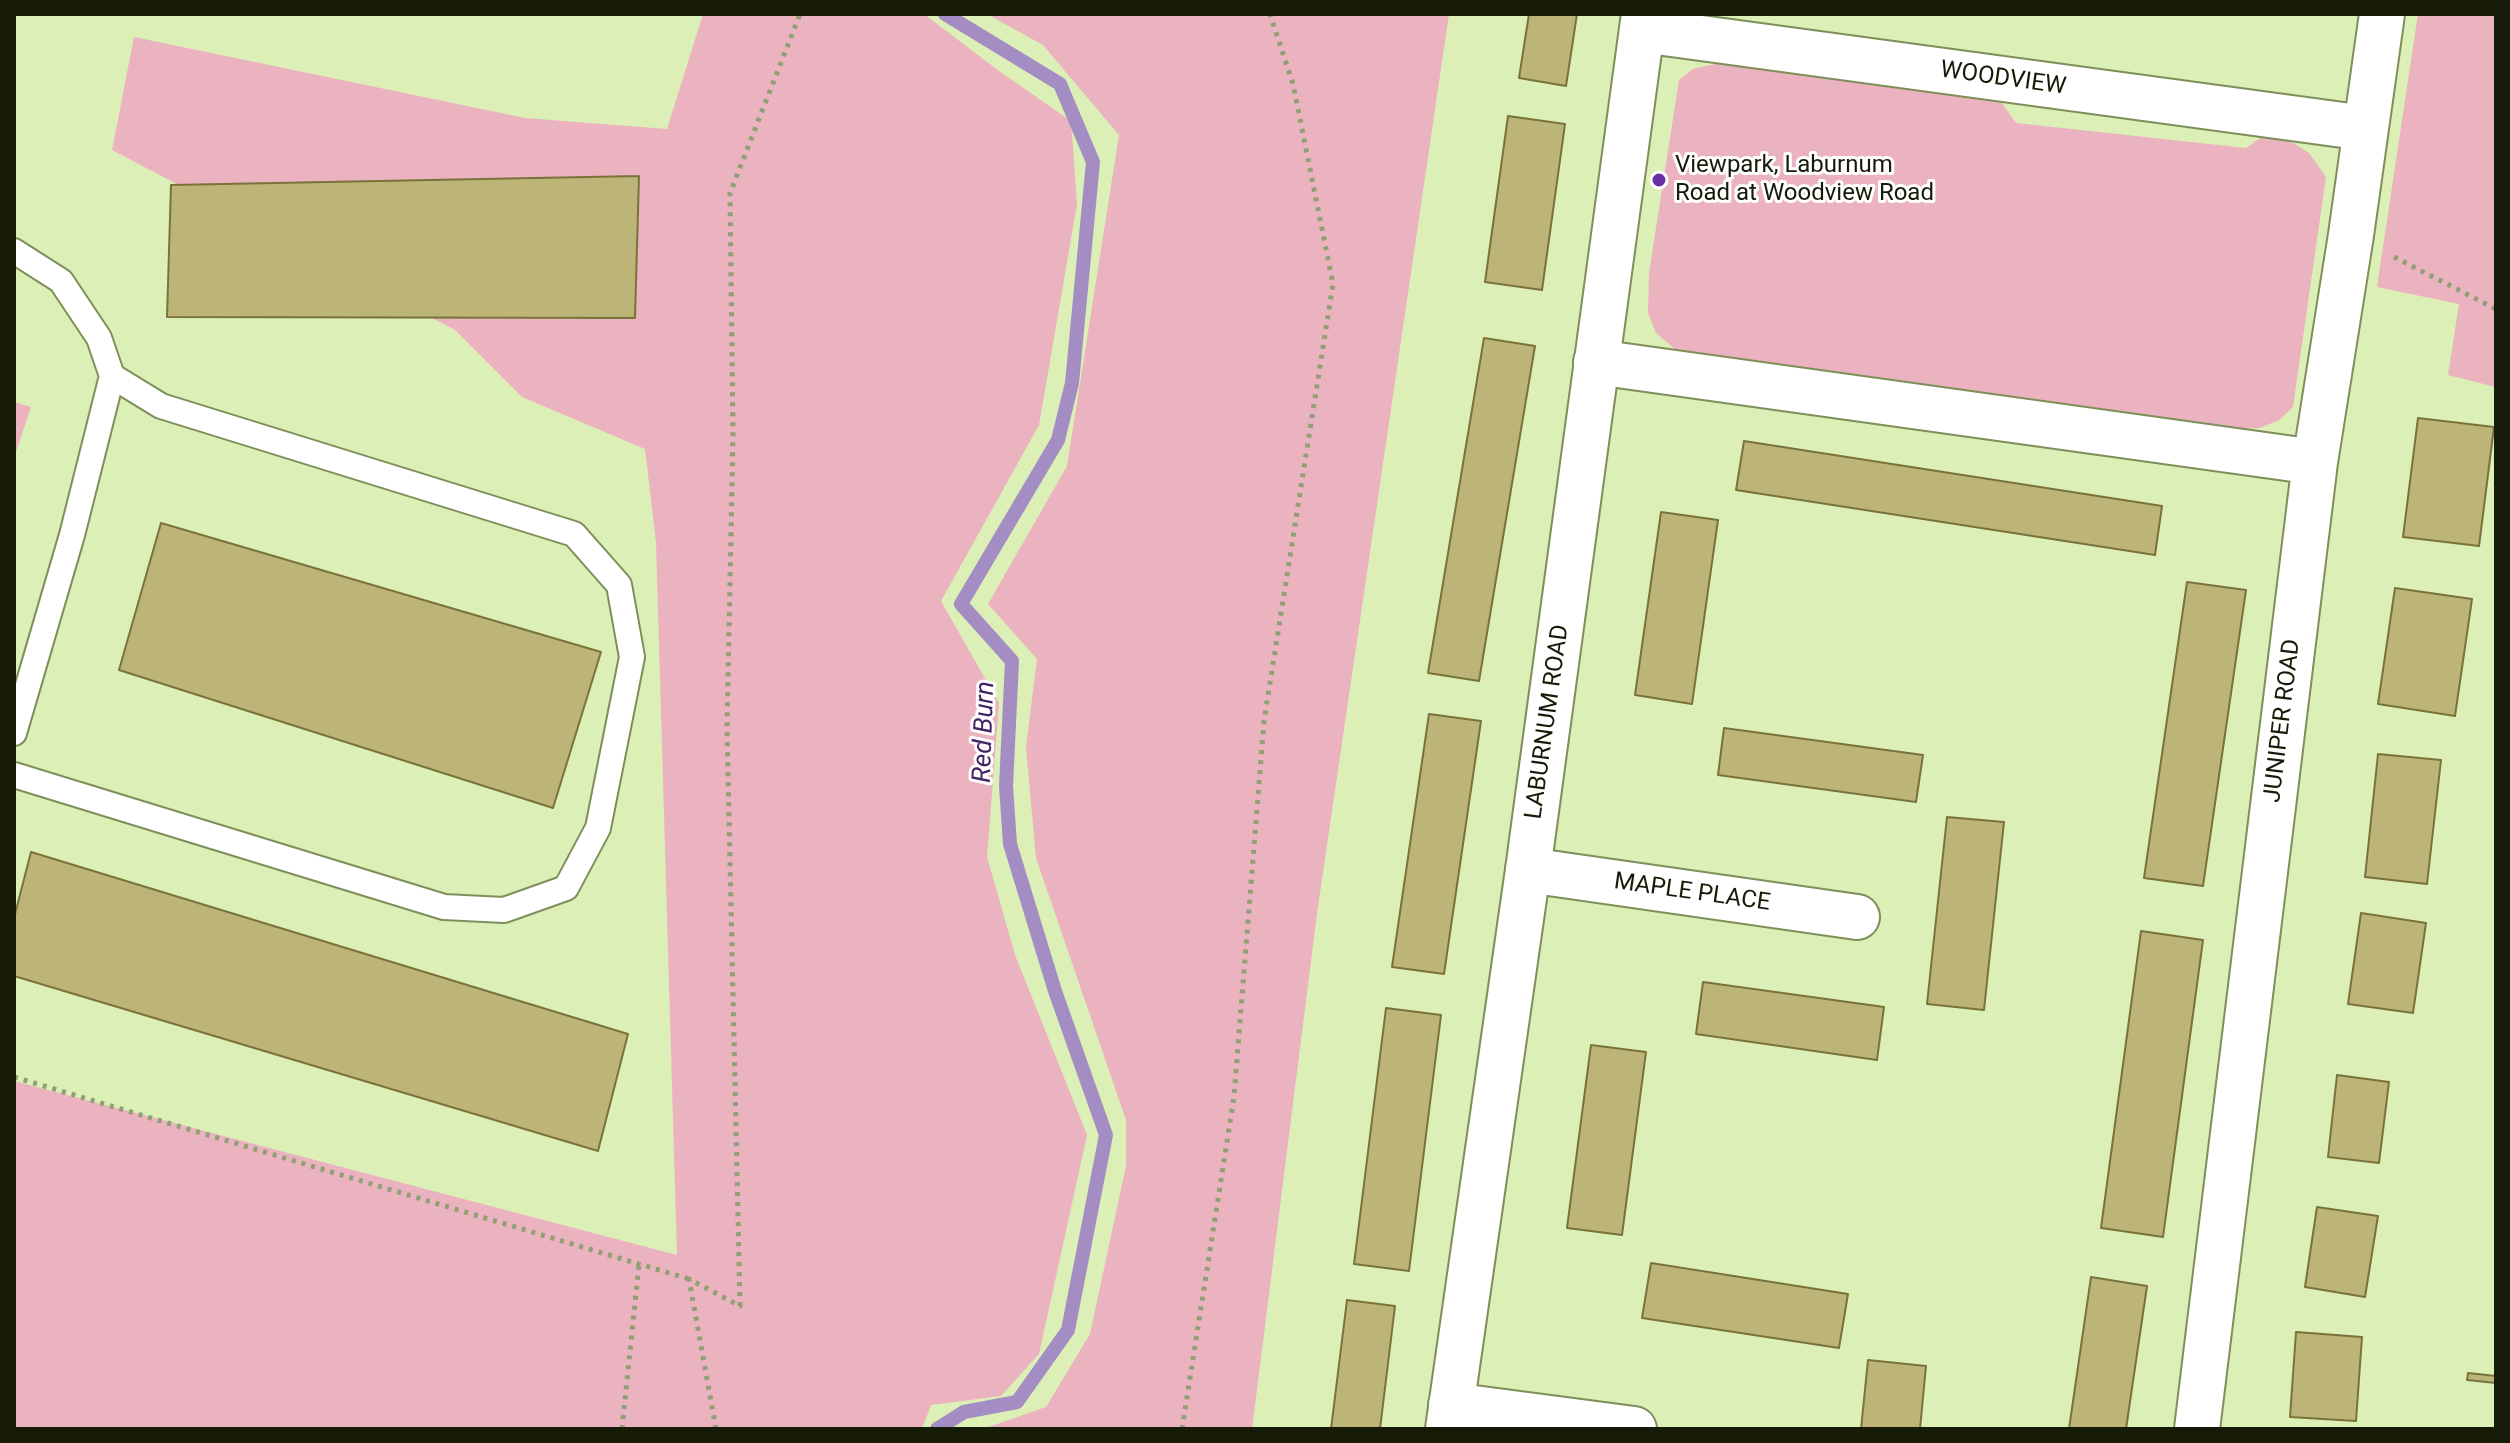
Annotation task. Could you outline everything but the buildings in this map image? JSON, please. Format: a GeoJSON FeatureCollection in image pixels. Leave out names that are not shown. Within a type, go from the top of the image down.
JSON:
{"type":"FeatureCollection","features":[{"type":"Feature","properties":{"kind":"street","name":"JUNIPER ROAD"},"geometry":{"type":"LineString","coordinates":[[2197,1429],[2315,462],[2382,14]]}},
{"type":"Feature","properties":{"kind":"street","name":"WOODVIEW"},"geometry":{"type":"LineString","coordinates":[[1643,22],[2365,128]]}},
{"type":"Feature","properties":{"kind":"street","name":"LABURNUM ROAD"},"geometry":{"type":"LineString","coordinates":[[1450,1417],[1643,22]]}},
{"type":"Feature","properties":{"kind":"street"},"geometry":{"type":"LineString","coordinates":[[1596,362],[2315,462]]}},
{"type":"Feature","properties":{"kind":"street","name":"MAPLE PLACE"},"geometry":{"type":"LineString","coordinates":[[1528,870],[1857,917]]}},
{"type":"Feature","properties":{"kind":"street"},"geometry":{"type":"LineString","coordinates":[[1450,1417],[1634,1429]]}},
{"type":"Feature","properties":{"kind":"lane"},"geometry":{"type":"LineString","coordinates":[[14,251],[61,281],[99,338],[112,376],[72,535],[14,733]]}},
{"type":"Feature","properties":{"kind":"lane"},"geometry":{"type":"LineString","coordinates":[[14,775],[444,907],[504,910],[566,888],[598,828],[632,657],[619,585],[574,534],[161,406],[112,376]]}},
{"type":"Feature","properties":{"kind":"path"},"geometry":{"type":"LineString","coordinates":[[14,1077],[689,1279],[740,1306],[727,728],[733,435],[730,193],[800,14]]}},
{"type":"Feature","properties":{"kind":"path"},"geometry":{"type":"LineString","coordinates":[[1182,1429],[1234,1097],[1264,721],[1333,284],[1293,84],[1270,14]]}},
{"type":"Feature","properties":{"kind":"path"},"geometry":{"type":"LineString","coordinates":[[2351,235],[2496,309]]}},
{"type":"Feature","properties":{"kind":"path"},"geometry":{"type":"LineString","coordinates":[[622,1429],[639,1264]]}},
{"type":"Feature","properties":{"kind":"path"},"geometry":{"type":"LineString","coordinates":[[689,1279],[716,1429]]}},
{"type":"Feature","properties":{"kind":"shaded area"},"geometry":{"type":"Polygon","coordinates":[[[703,14],[924,14],[1071,121],[1077,204],[1039,425],[941,601],[999,703],[987,857],[1015,955],[1087,1135],[1039,1354],[1001,1396],[931,1405],[922,1429],[14,1429],[14,1081],[677,1255],[656,542],[645,449],[522,397],[455,330],[112,150],[134,37],[525,118],[667,129],[703,14]]]}},
{"type":"Feature","properties":{"kind":"shaded area"},"geometry":{"type":"Polygon","coordinates":[[[987,14],[1449,14],[1317,913],[1252,1429],[983,1429],[1046,1407],[1090,1334],[1126,1166],[1126,1120],[1036,858],[1026,747],[1037,659],[988,604],[1067,466],[1119,135],[1043,45],[987,14]]]}},
{"type":"Feature","properties":{"kind":"shaded area"},"geometry":{"type":"Polygon","coordinates":[[[2418,14],[2496,14],[2496,387],[2448,375],[2459,304],[2377,287],[2418,14]]]}},
{"type":"Feature","properties":{"kind":"shaded area"},"geometry":{"type":"Polygon","coordinates":[[[1724,62],[1999,99],[2016,123],[2246,148],[2263,136],[2280,137],[2295,144],[2309,153],[2326,177],[2293,407],[2279,420],[2260,428],[2234,429],[1701,357],[1675,349],[1656,333],[1648,313],[1649,273],[1679,80],[1693,69],[1724,62]]]}},
{"type":"Feature","properties":{"kind":"shaded area"},"geometry":{"type":"Polygon","coordinates":[[[14,402],[31,407],[14,458],[14,402]]]}},
{"type":"Feature","properties":{"kind":"waterway","name":"Red Burn"},"geometry":{"type":"LineString","coordinates":[[937,1429],[964,1412],[1017,1402],[1068,1330],[1106,1135],[1055,991],[1010,844],[1006,786],[1012,661],[961,604],[1058,440],[1072,383],[1093,162],[1060,84],[945,14]]}},
{"type":"Feature","properties":{"kind":"place","name":"Viewpark, Laburnum Road at Woodview Road"},"geometry":{"type":"Point","coordinates":[1659,180]}}]}
